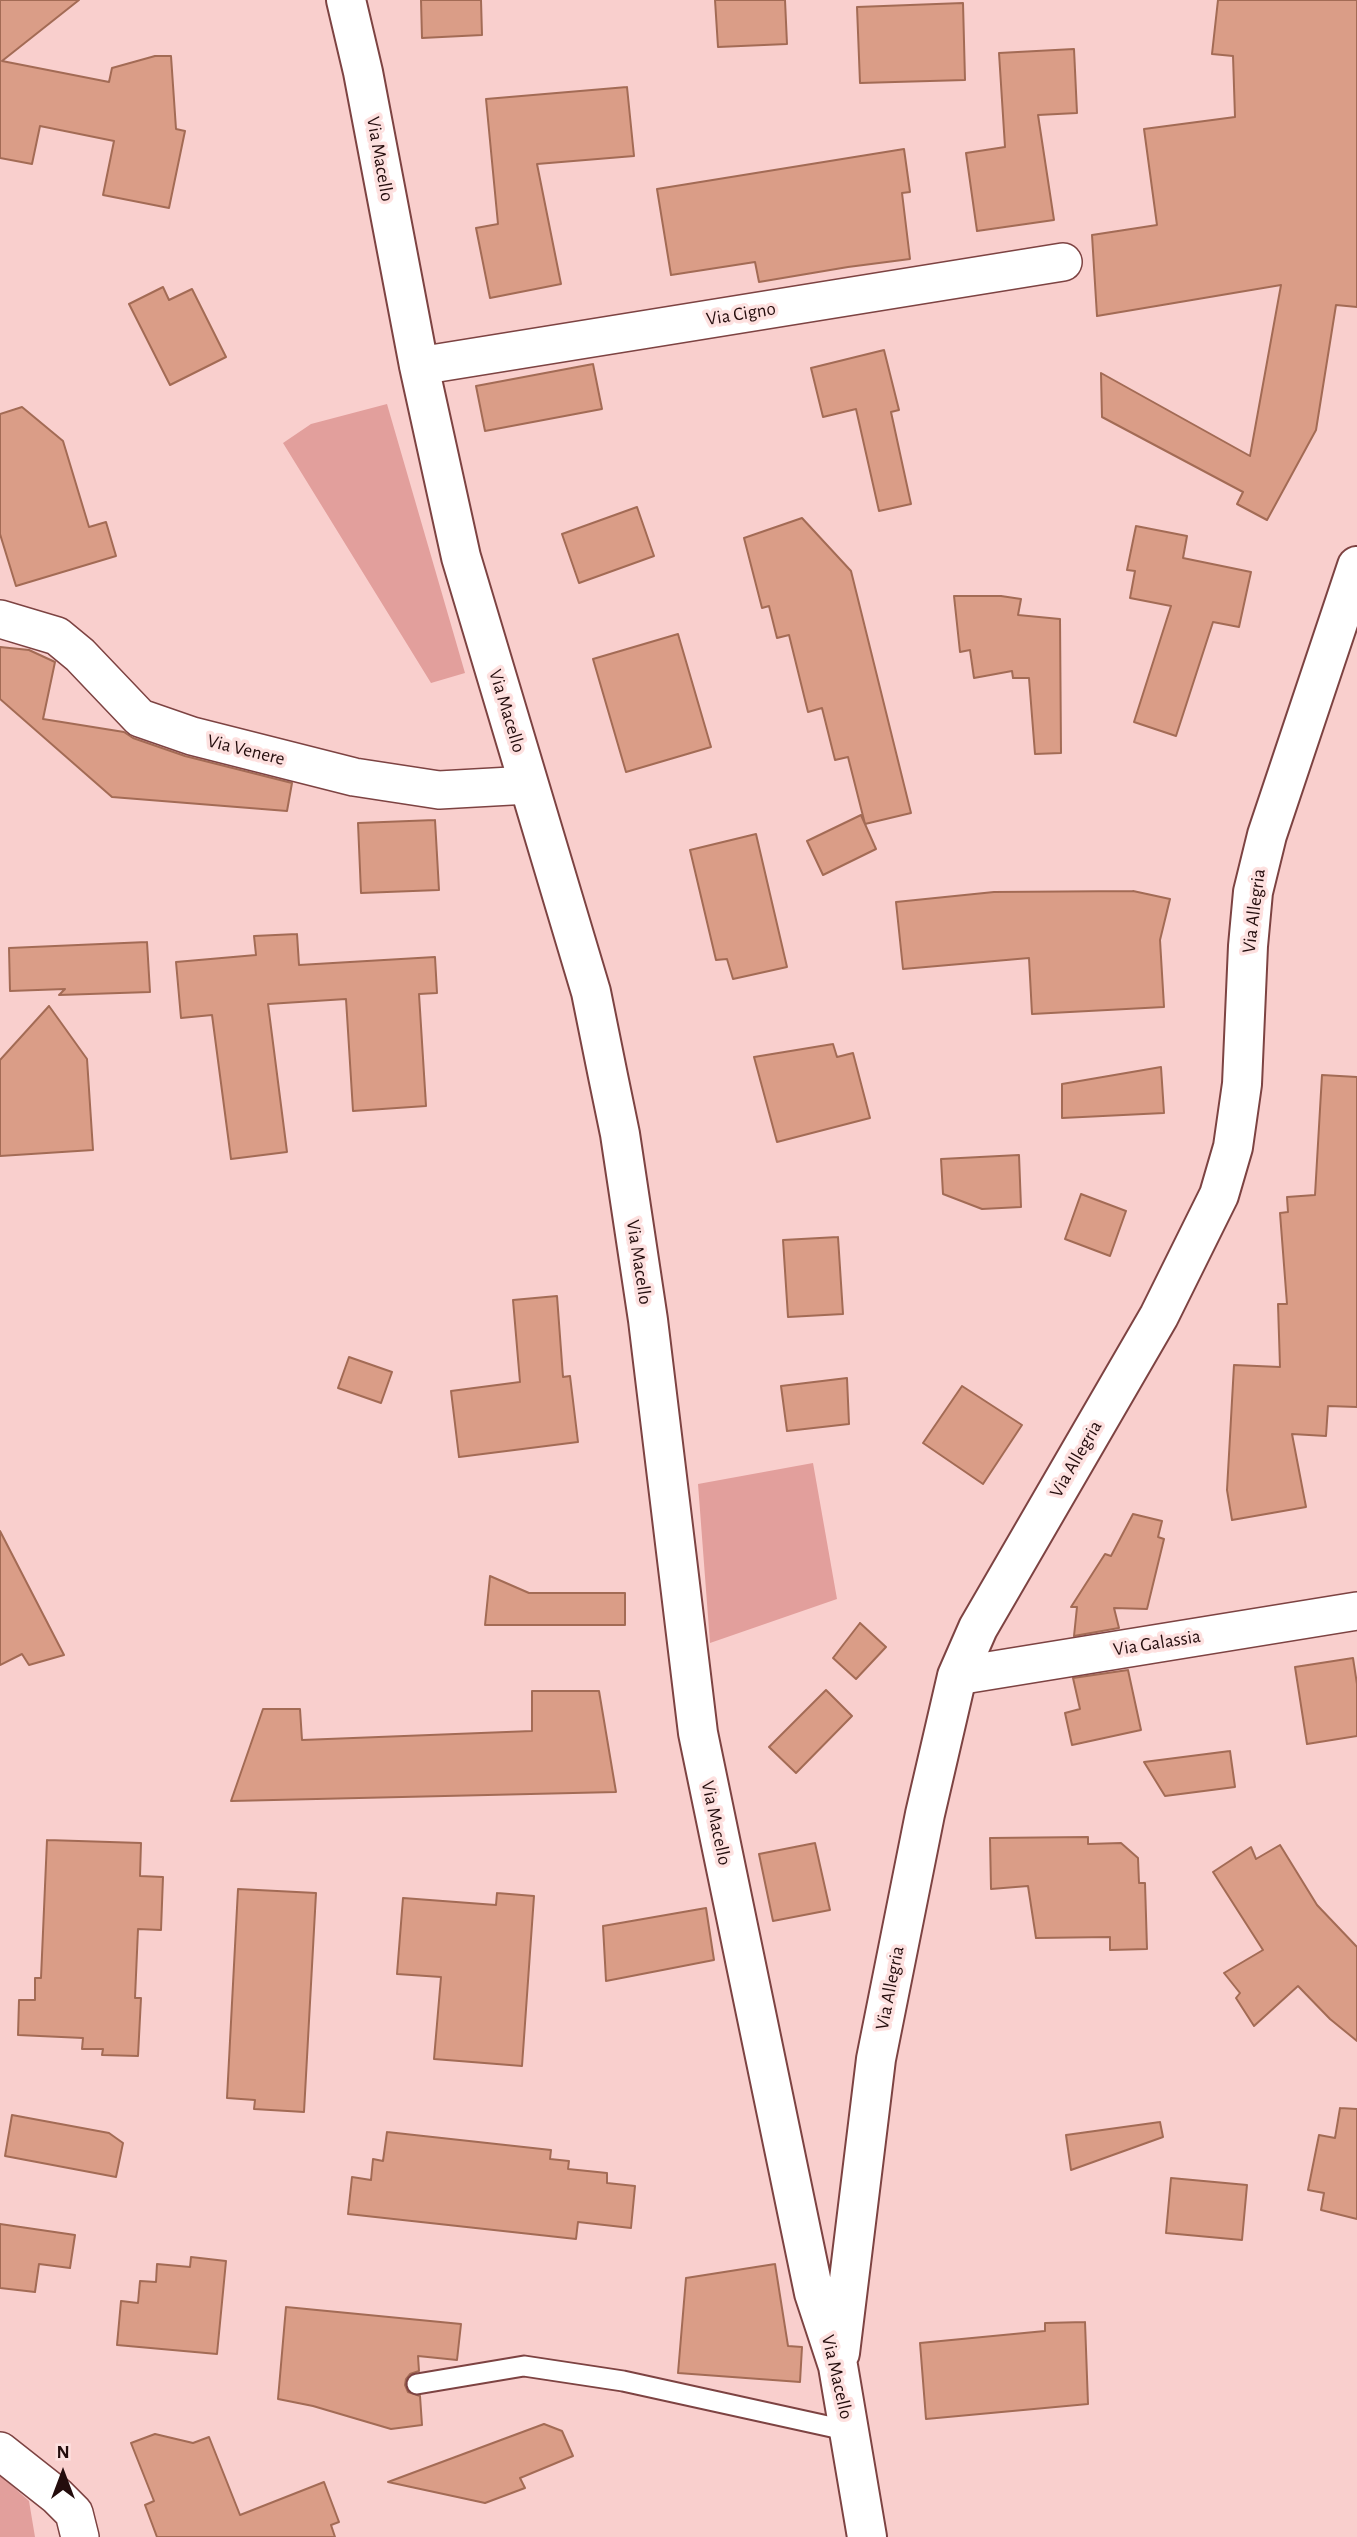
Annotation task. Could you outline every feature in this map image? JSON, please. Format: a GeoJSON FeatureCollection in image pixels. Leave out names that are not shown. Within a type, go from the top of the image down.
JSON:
{"type":"FeatureCollection","features":[{"type":"Feature","properties":{"kind":"street","name":"Via Macello"},"geometry":{"type":"LineString","coordinates":[[346,0],[363,72],[419,366],[461,557],[591,992],[615,1111],[648,1320],[698,1732],[814,2293],[838,2366],[867,2537]]}},
{"type":"Feature","properties":{"kind":"street","name":"Via Cigno"},"geometry":{"type":"LineString","coordinates":[[419,366],[1063,262]]}},
{"type":"Feature","properties":{"kind":"street","name":"Via Allegria"},"geometry":{"type":"LineString","coordinates":[[838,2366],[876,2059],[925,1814],[957,1676],[978,1628],[1159,1316],[1219,1195],[1233,1147],[1242,1084],[1253,892],[1267,835],[1357,566]]}},
{"type":"Feature","properties":{"kind":"street","name":"Via Venere"},"geometry":{"type":"LineString","coordinates":[[0,619],[57,636],[80,655],[139,718],[192,736],[354,777],[439,790],[529,785]]}},
{"type":"Feature","properties":{"kind":"street","name":"Via Galassia"},"geometry":{"type":"LineString","coordinates":[[957,1676],[1357,1611]]}},
{"type":"Feature","properties":{"kind":"street"},"geometry":{"type":"LineString","coordinates":[[0,2451],[57,2496],[74,2513],[80,2537]]}},
{"type":"Feature","properties":{"kind":"lane"},"geometry":{"type":"LineString","coordinates":[[417,2384],[524,2366],[623,2381],[850,2431]]}},
{"type":"Feature","properties":{"kind":"shaded area"},"geometry":{"type":"Polygon","coordinates":[[[387,404],[465,673],[431,683],[283,443],[311,424],[387,404]]]}},
{"type":"Feature","properties":{"kind":"shaded area"},"geometry":{"type":"Polygon","coordinates":[[[813,1463],[837,1599],[710,1643],[698,1484],[813,1463]]]}},
{"type":"Feature","properties":{"kind":"shaded area"},"geometry":{"type":"Polygon","coordinates":[[[0,2475],[29,2501],[35,2537],[0,2537],[0,2475]]]}},
{"type":"Feature","properties":{"kind":"building"},"geometry":{"type":"Polygon","coordinates":[[[0,0],[79,0],[2,61],[109,82],[112,68],[155,56],[171,56],[176,129],[185,131],[169,208],[103,195],[114,141],[40,126],[32,164],[0,158],[0,0]]]}},
{"type":"Feature","properties":{"kind":"building"},"geometry":{"type":"Polygon","coordinates":[[[421,0],[481,0],[482,35],[422,38],[421,0]]]}},
{"type":"Feature","properties":{"kind":"building"},"geometry":{"type":"Polygon","coordinates":[[[715,0],[785,0],[787,44],[718,47],[715,0]]]}},
{"type":"Feature","properties":{"kind":"building"},"geometry":{"type":"Polygon","coordinates":[[[1218,0],[1357,0],[1357,307],[1336,305],[1316,430],[1267,520],[1237,504],[1243,492],[1102,417],[1101,373],[1250,456],[1281,285],[1097,316],[1092,235],[1157,225],[1144,129],[1235,117],[1233,56],[1212,54],[1218,0]]]}},
{"type":"Feature","properties":{"kind":"building"},"geometry":{"type":"Polygon","coordinates":[[[963,3],[965,80],[860,83],[857,7],[963,3]]]}},
{"type":"Feature","properties":{"kind":"building"},"geometry":{"type":"Polygon","coordinates":[[[1074,49],[1077,113],[1038,115],[1054,220],[977,231],[966,153],[1005,147],[999,53],[1074,49]]]}},
{"type":"Feature","properties":{"kind":"building"},"geometry":{"type":"Polygon","coordinates":[[[627,87],[634,156],[537,164],[561,284],[490,298],[476,228],[498,224],[486,99],[627,87]]]}},
{"type":"Feature","properties":{"kind":"building"},"geometry":{"type":"Polygon","coordinates":[[[904,149],[910,192],[902,193],[910,259],[759,282],[755,262],[671,275],[657,189],[904,149]]]}},
{"type":"Feature","properties":{"kind":"building"},"geometry":{"type":"Polygon","coordinates":[[[163,287],[169,300],[192,289],[226,357],[170,385],[129,304],[163,287]]]}},
{"type":"Feature","properties":{"kind":"building"},"geometry":{"type":"Polygon","coordinates":[[[884,350],[899,410],[891,412],[911,504],[879,511],[856,409],[823,417],[811,368],[884,350]]]}},
{"type":"Feature","properties":{"kind":"building"},"geometry":{"type":"Polygon","coordinates":[[[593,364],[602,409],[485,431],[476,386],[593,364]]]}},
{"type":"Feature","properties":{"kind":"building"},"geometry":{"type":"Polygon","coordinates":[[[22,407],[63,441],[89,527],[106,522],[116,556],[16,586],[0,534],[0,414],[22,407]]]}},
{"type":"Feature","properties":{"kind":"building"},"geometry":{"type":"Polygon","coordinates":[[[637,507],[654,556],[579,583],[562,534],[637,507]]]}},
{"type":"Feature","properties":{"kind":"building"},"geometry":{"type":"Polygon","coordinates":[[[802,518],[851,571],[911,813],[865,824],[848,757],[835,760],[822,708],[808,712],[789,635],[777,638],[769,606],[762,608],[744,538],[802,518]]]}},
{"type":"Feature","properties":{"kind":"building"},"geometry":{"type":"Polygon","coordinates":[[[1136,526],[1187,536],[1183,558],[1251,572],[1239,627],[1213,622],[1176,736],[1134,722],[1171,606],[1130,598],[1135,571],[1127,570],[1136,526]]]}},
{"type":"Feature","properties":{"kind":"building"},"geometry":{"type":"Polygon","coordinates":[[[954,596],[1001,596],[1021,599],[1018,615],[1060,619],[1061,753],[1035,754],[1029,678],[1013,678],[1012,671],[974,678],[970,650],[960,652],[954,596]]]}},
{"type":"Feature","properties":{"kind":"building"},"geometry":{"type":"Polygon","coordinates":[[[678,634],[711,747],[626,772],[593,659],[678,634]]]}},
{"type":"Feature","properties":{"kind":"building"},"geometry":{"type":"Polygon","coordinates":[[[0,647],[29,650],[55,662],[43,719],[124,732],[133,738],[185,756],[292,783],[287,811],[112,797],[0,699],[0,647]]]}},
{"type":"Feature","properties":{"kind":"building"},"geometry":{"type":"Polygon","coordinates":[[[861,815],[876,849],[823,875],[807,841],[861,815]]]}},
{"type":"Feature","properties":{"kind":"building"},"geometry":{"type":"Polygon","coordinates":[[[435,820],[439,890],[361,893],[358,823],[435,820]]]}},
{"type":"Feature","properties":{"kind":"building"},"geometry":{"type":"Polygon","coordinates":[[[756,834],[787,967],[733,979],[727,959],[716,960],[690,850],[756,834]]]}},
{"type":"Feature","properties":{"kind":"building"},"geometry":{"type":"Polygon","coordinates":[[[1133,891],[1170,899],[1160,940],[1164,1007],[1032,1014],[1029,958],[903,969],[896,902],[994,892],[1133,891]]]}},
{"type":"Feature","properties":{"kind":"building"},"geometry":{"type":"Polygon","coordinates":[[[297,934],[299,965],[435,957],[437,993],[419,994],[426,1106],[353,1111],[346,999],[268,1004],[287,1152],[231,1159],[212,1015],[181,1018],[176,962],[256,955],[254,936],[297,934]]]}},
{"type":"Feature","properties":{"kind":"building"},"geometry":{"type":"Polygon","coordinates":[[[147,942],[150,992],[59,995],[65,989],[10,991],[9,948],[147,942]]]}},
{"type":"Feature","properties":{"kind":"building"},"geometry":{"type":"Polygon","coordinates":[[[49,1006],[87,1059],[93,1150],[0,1156],[0,1060],[49,1006]]]}},
{"type":"Feature","properties":{"kind":"building"},"geometry":{"type":"Polygon","coordinates":[[[833,1044],[837,1057],[853,1053],[870,1118],[777,1142],[754,1057],[833,1044]]]}},
{"type":"Feature","properties":{"kind":"building"},"geometry":{"type":"Polygon","coordinates":[[[1161,1067],[1164,1113],[1062,1118],[1062,1084],[1161,1067]]]}},
{"type":"Feature","properties":{"kind":"building"},"geometry":{"type":"Polygon","coordinates":[[[1322,1075],[1357,1077],[1357,1407],[1328,1406],[1326,1436],[1292,1434],[1306,1507],[1232,1520],[1227,1490],[1234,1365],[1280,1367],[1278,1304],[1287,1304],[1280,1213],[1288,1212],[1287,1197],[1315,1195],[1322,1075]]]}},
{"type":"Feature","properties":{"kind":"building"},"geometry":{"type":"Polygon","coordinates":[[[1019,1155],[1021,1207],[982,1209],[943,1194],[941,1159],[1019,1155]]]}},
{"type":"Feature","properties":{"kind":"building"},"geometry":{"type":"Polygon","coordinates":[[[1081,1194],[1126,1211],[1110,1256],[1065,1239],[1081,1194]]]}},
{"type":"Feature","properties":{"kind":"building"},"geometry":{"type":"Polygon","coordinates":[[[838,1237],[843,1314],[788,1317],[783,1240],[838,1237]]]}},
{"type":"Feature","properties":{"kind":"building"},"geometry":{"type":"Polygon","coordinates":[[[557,1296],[563,1377],[570,1376],[578,1442],[459,1457],[451,1391],[520,1382],[513,1300],[557,1296]]]}},
{"type":"Feature","properties":{"kind":"building"},"geometry":{"type":"Polygon","coordinates":[[[349,1357],[392,1372],[381,1403],[338,1388],[349,1357]]]}},
{"type":"Feature","properties":{"kind":"building"},"geometry":{"type":"Polygon","coordinates":[[[847,1378],[849,1424],[787,1431],[781,1386],[847,1378]]]}},
{"type":"Feature","properties":{"kind":"building"},"geometry":{"type":"Polygon","coordinates":[[[962,1386],[1022,1425],[983,1484],[923,1443],[962,1386]]]}},
{"type":"Feature","properties":{"kind":"building"},"geometry":{"type":"Polygon","coordinates":[[[1133,1514],[1162,1521],[1158,1537],[1164,1539],[1147,1609],[1114,1608],[1119,1628],[1074,1636],[1077,1607],[1071,1607],[1105,1554],[1111,1556],[1133,1514]]]}},
{"type":"Feature","properties":{"kind":"building"},"geometry":{"type":"Polygon","coordinates":[[[0,1531],[64,1655],[29,1665],[22,1654],[0,1665],[0,1531]]]}},
{"type":"Feature","properties":{"kind":"building"},"geometry":{"type":"Polygon","coordinates":[[[490,1576],[529,1593],[625,1593],[625,1625],[485,1625],[490,1576]]]}},
{"type":"Feature","properties":{"kind":"building"},"geometry":{"type":"Polygon","coordinates":[[[860,1623],[886,1647],[856,1679],[833,1658],[860,1623]]]}},
{"type":"Feature","properties":{"kind":"building"},"geometry":{"type":"Polygon","coordinates":[[[1353,1658],[1357,1684],[1357,1736],[1307,1744],[1295,1667],[1353,1658]]]}},
{"type":"Feature","properties":{"kind":"building"},"geometry":{"type":"Polygon","coordinates":[[[1128,1670],[1141,1730],[1072,1745],[1065,1713],[1080,1709],[1073,1678],[1128,1670]]]}},
{"type":"Feature","properties":{"kind":"building"},"geometry":{"type":"Polygon","coordinates":[[[826,1690],[852,1716],[796,1773],[769,1747],[826,1690]]]}},
{"type":"Feature","properties":{"kind":"building"},"geometry":{"type":"Polygon","coordinates":[[[532,1691],[599,1691],[616,1792],[231,1801],[263,1709],[300,1709],[302,1740],[532,1731],[532,1691]]]}},
{"type":"Feature","properties":{"kind":"building"},"geometry":{"type":"Polygon","coordinates":[[[1230,1751],[1235,1787],[1165,1796],[1144,1762],[1230,1751]]]}},
{"type":"Feature","properties":{"kind":"building"},"geometry":{"type":"Polygon","coordinates":[[[1088,1837],[1088,1844],[1121,1843],[1138,1858],[1139,1883],[1145,1883],[1147,1949],[1110,1950],[1110,1937],[1036,1938],[1028,1886],[991,1889],[990,1838],[1088,1837]]]}},
{"type":"Feature","properties":{"kind":"building"},"geometry":{"type":"Polygon","coordinates":[[[47,1840],[141,1843],[140,1876],[163,1877],[161,1930],[138,1929],[135,1998],[141,1998],[138,2056],[102,2055],[103,2049],[82,2049],[83,2038],[18,2035],[19,2000],[35,2000],[35,1978],[41,1978],[47,1840]]]}},
{"type":"Feature","properties":{"kind":"building"},"geometry":{"type":"Polygon","coordinates":[[[815,1843],[830,1910],[773,1921],[759,1854],[815,1843]]]}},
{"type":"Feature","properties":{"kind":"building"},"geometry":{"type":"Polygon","coordinates":[[[1280,1845],[1317,1905],[1357,1947],[1357,2041],[1330,2019],[1298,1986],[1254,2026],[1236,1998],[1240,1993],[1224,1973],[1263,1950],[1213,1872],[1251,1847],[1256,1859],[1280,1845]]]}},
{"type":"Feature","properties":{"kind":"building"},"geometry":{"type":"Polygon","coordinates":[[[238,1889],[316,1893],[304,2112],[254,2109],[255,2100],[227,2098],[238,1889]]]}},
{"type":"Feature","properties":{"kind":"building"},"geometry":{"type":"Polygon","coordinates":[[[497,1893],[534,1896],[522,2066],[434,2059],[441,1977],[397,1974],[403,1898],[496,1905],[497,1893]]]}},
{"type":"Feature","properties":{"kind":"building"},"geometry":{"type":"Polygon","coordinates":[[[706,1908],[714,1960],[606,1981],[603,1926],[706,1908]]]}},
{"type":"Feature","properties":{"kind":"building"},"geometry":{"type":"Polygon","coordinates":[[[1340,2108],[1357,2109],[1357,2219],[1321,2210],[1324,2193],[1308,2190],[1319,2135],[1335,2138],[1340,2108]]]}},
{"type":"Feature","properties":{"kind":"building"},"geometry":{"type":"Polygon","coordinates":[[[12,2115],[109,2133],[123,2143],[116,2177],[5,2156],[12,2115]]]}},
{"type":"Feature","properties":{"kind":"building"},"geometry":{"type":"Polygon","coordinates":[[[1160,2122],[1163,2137],[1071,2170],[1066,2135],[1160,2122]]]}},
{"type":"Feature","properties":{"kind":"building"},"geometry":{"type":"Polygon","coordinates":[[[387,2132],[551,2150],[550,2159],[569,2161],[568,2169],[607,2173],[607,2183],[635,2186],[631,2228],[578,2222],[576,2239],[348,2214],[352,2177],[371,2180],[373,2159],[383,2161],[387,2132]]]}},
{"type":"Feature","properties":{"kind":"building"},"geometry":{"type":"Polygon","coordinates":[[[1171,2178],[1247,2185],[1242,2240],[1166,2233],[1171,2178]]]}},
{"type":"Feature","properties":{"kind":"building"},"geometry":{"type":"Polygon","coordinates":[[[0,2224],[75,2235],[70,2268],[39,2264],[35,2292],[0,2288],[0,2224]]]}},
{"type":"Feature","properties":{"kind":"building"},"geometry":{"type":"Polygon","coordinates":[[[191,2257],[226,2261],[217,2354],[117,2345],[121,2301],[138,2303],[140,2281],[156,2282],[157,2264],[190,2267],[191,2257]]]}},
{"type":"Feature","properties":{"kind":"building"},"geometry":{"type":"Polygon","coordinates":[[[775,2264],[788,2346],[802,2347],[800,2382],[678,2373],[686,2278],[775,2264]]]}},
{"type":"Feature","properties":{"kind":"building"},"geometry":{"type":"Polygon","coordinates":[[[286,2307],[461,2324],[457,2360],[418,2356],[419,2371],[410,2374],[406,2379],[408,2392],[420,2396],[422,2425],[391,2429],[313,2406],[278,2399],[286,2307]]]}},
{"type":"Feature","properties":{"kind":"building"},"geometry":{"type":"Polygon","coordinates":[[[1085,2322],[1088,2404],[926,2419],[920,2343],[1045,2331],[1045,2323],[1085,2322]]]}},
{"type":"Feature","properties":{"kind":"building"},"geometry":{"type":"Polygon","coordinates":[[[544,2424],[562,2431],[573,2456],[520,2478],[525,2488],[485,2503],[388,2482],[544,2424]]]}},
{"type":"Feature","properties":{"kind":"building"},"geometry":{"type":"Polygon","coordinates":[[[155,2434],[193,2443],[209,2437],[240,2515],[324,2482],[339,2522],[331,2525],[335,2537],[157,2537],[145,2505],[154,2501],[131,2443],[155,2434]]]}}]}
